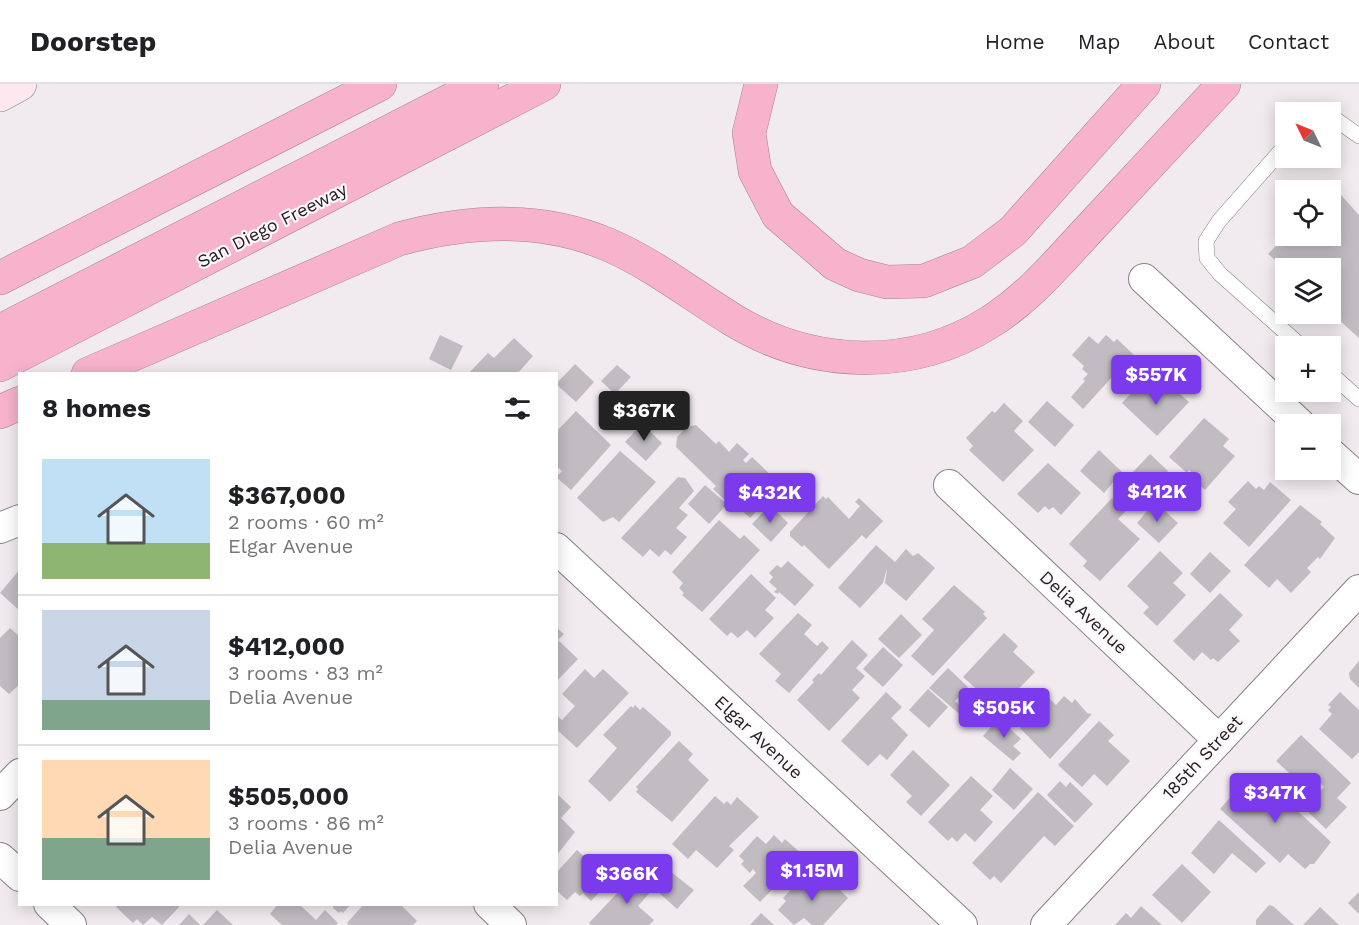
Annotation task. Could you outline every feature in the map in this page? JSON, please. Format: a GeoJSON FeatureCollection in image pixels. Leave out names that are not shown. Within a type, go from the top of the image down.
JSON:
{"type":"FeatureCollection","features":[{"type":"Feature","properties":{"kind":"highway"},"geometry":{"type":"LineString","coordinates":[[0,278],[380,84]]}},
{"type":"Feature","properties":{"kind":"highway"},"geometry":{"type":"LineString","coordinates":[[0,312],[442,84]]}},
{"type":"Feature","properties":{"kind":"highway"},"geometry":{"type":"LineString","coordinates":[[0,332],[482,84]]}},
{"type":"Feature","properties":{"kind":"highway","name":"San Diego Freeway"},"geometry":{"type":"LineString","coordinates":[[0,365],[544,84]]}},
{"type":"Feature","properties":{"kind":"highway"},"geometry":{"type":"LineString","coordinates":[[761,84],[749,133],[755,171],[778,215],[835,264],[859,275],[887,282],[924,281],[972,262],[989,250],[1013,231],[1144,84]]}},
{"type":"Feature","properties":{"kind":"highway"},"geometry":{"type":"LineString","coordinates":[[93,372],[399,238],[432,230],[485,224],[518,224],[554,229],[609,245],[668,278],[735,321],[765,337],[795,348],[856,359],[922,352],[958,340],[1017,303],[1224,84]]}},
{"type":"Feature","properties":{"kind":"highway"},"geometry":{"type":"LineString","coordinates":[[0,412],[18,404]]}},
{"type":"Feature","properties":{"kind":"main road"},"geometry":{"type":"LineString","coordinates":[[0,94],[20,84]]}},
{"type":"Feature","properties":{"kind":"street"},"geometry":{"type":"LineString","coordinates":[[1144,279],[1289,414]]}},
{"type":"Feature","properties":{"kind":"street"},"geometry":{"type":"LineString","coordinates":[[1341,463],[1359,480]]}},
{"type":"Feature","properties":{"kind":"street","name":"Delia Avenue"},"geometry":{"type":"LineString","coordinates":[[949,485],[1219,740]]}},
{"type":"Feature","properties":{"kind":"street"},"geometry":{"type":"LineString","coordinates":[[0,528],[18,521]]}},
{"type":"Feature","properties":{"kind":"street","name":"Elgar Avenue"},"geometry":{"type":"LineString","coordinates":[[558,550],[963,925]]}},
{"type":"Feature","properties":{"kind":"street","name":"185th Street"},"geometry":{"type":"LineString","coordinates":[[1046,925],[1359,590]]}},
{"type":"Feature","properties":{"kind":"street"},"geometry":{"type":"LineString","coordinates":[[0,795],[18,776]]}},
{"type":"Feature","properties":{"kind":"street"},"geometry":{"type":"LineString","coordinates":[[0,858],[18,874]]}},
{"type":"Feature","properties":{"kind":"street"},"geometry":{"type":"LineString","coordinates":[[51,906],[71,925]]}},
{"type":"Feature","properties":{"kind":"street"},"geometry":{"type":"LineString","coordinates":[[491,906],[511,925]]}},
{"type":"Feature","properties":{"kind":"lane"},"geometry":{"type":"LineString","coordinates":[[1341,123],[1359,136]]}},
{"type":"Feature","properties":{"kind":"lane"},"geometry":{"type":"LineString","coordinates":[[1275,156],[1219,220],[1206,241],[1207,258],[1220,274],[1290,336]]}},
{"type":"Feature","properties":{"kind":"lane"},"geometry":{"type":"LineString","coordinates":[[1341,383],[1359,399]]}},
{"type":"Feature","properties":{"kind":"building"},"geometry":{"type":"Polygon","coordinates":[[[1341,195],[1359,215],[1359,338],[1341,322],[1341,258],[1275,258],[1275,260],[1268,254],[1276,246],[1341,246],[1341,195]]]}},
{"type":"Feature","properties":{"kind":"building"},"geometry":{"type":"Polygon","coordinates":[[[440,335],[463,346],[451,370],[429,359],[440,335]]]}},
{"type":"Feature","properties":{"kind":"building"},"geometry":{"type":"Polygon","coordinates":[[[1106,335],[1114,342],[1117,339],[1133,354],[1083,409],[1071,397],[1088,374],[1082,369],[1084,366],[1072,355],[1089,336],[1098,344],[1106,335]]]}},
{"type":"Feature","properties":{"kind":"building"},"geometry":{"type":"Polygon","coordinates":[[[514,338],[533,356],[519,372],[470,372],[488,353],[494,358],[514,338]]]}},
{"type":"Feature","properties":{"kind":"building"},"geometry":{"type":"Polygon","coordinates":[[[575,364],[594,382],[576,402],[558,386],[558,382],[575,364]]]}},
{"type":"Feature","properties":{"kind":"building"},"geometry":{"type":"Polygon","coordinates":[[[617,365],[631,377],[615,394],[601,381],[617,365]]]}},
{"type":"Feature","properties":{"kind":"building"},"geometry":{"type":"Polygon","coordinates":[[[1141,383],[1150,391],[1158,383],[1165,389],[1170,385],[1189,402],[1157,436],[1122,403],[1141,383]]]}},
{"type":"Feature","properties":{"kind":"building"},"geometry":{"type":"Polygon","coordinates":[[[1047,401],[1074,425],[1055,447],[1028,422],[1047,401]]]}},
{"type":"Feature","properties":{"kind":"building"},"geometry":{"type":"Polygon","coordinates":[[[1004,403],[1023,421],[1014,431],[1034,450],[1003,482],[969,450],[973,446],[966,438],[992,411],[995,413],[1004,403]]]}},
{"type":"Feature","properties":{"kind":"building"},"geometry":{"type":"Polygon","coordinates":[[[576,411],[611,445],[571,490],[558,479],[562,471],[558,468],[558,430],[576,411]]]}},
{"type":"Feature","properties":{"kind":"building"},"geometry":{"type":"Polygon","coordinates":[[[1204,418],[1229,439],[1223,446],[1235,456],[1205,490],[1194,480],[1197,477],[1189,470],[1187,473],[1169,457],[1204,418]]]}},
{"type":"Feature","properties":{"kind":"building"},"geometry":{"type":"Polygon","coordinates":[[[642,424],[662,443],[646,461],[625,442],[642,424]]]}},
{"type":"Feature","properties":{"kind":"building"},"geometry":{"type":"Polygon","coordinates":[[[696,425],[716,444],[719,441],[729,452],[737,443],[749,454],[743,460],[746,463],[752,457],[781,485],[750,518],[729,498],[726,501],[713,489],[716,486],[676,447],[677,437],[687,427],[696,425]]]}},
{"type":"Feature","properties":{"kind":"building"},"geometry":{"type":"Polygon","coordinates":[[[1099,450],[1122,472],[1104,493],[1080,471],[1099,450]]]}},
{"type":"Feature","properties":{"kind":"building"},"geometry":{"type":"Polygon","coordinates":[[[620,451],[656,482],[619,522],[613,517],[603,522],[577,498],[620,451]]]}},
{"type":"Feature","properties":{"kind":"building"},"geometry":{"type":"Polygon","coordinates":[[[1150,454],[1168,471],[1150,490],[1132,473],[1150,454]]]}},
{"type":"Feature","properties":{"kind":"building"},"geometry":{"type":"Polygon","coordinates":[[[1048,463],[1081,493],[1061,515],[1053,507],[1049,510],[1045,506],[1038,513],[1017,494],[1048,463]]]}},
{"type":"Feature","properties":{"kind":"building"},"geometry":{"type":"Polygon","coordinates":[[[678,477],[685,478],[694,491],[679,508],[688,515],[676,528],[687,537],[671,555],[665,550],[659,557],[650,549],[643,557],[621,538],[678,477]]]}},
{"type":"Feature","properties":{"kind":"building"},"geometry":{"type":"Polygon","coordinates":[[[1248,481],[1256,489],[1259,486],[1264,490],[1270,482],[1291,500],[1249,547],[1223,523],[1236,509],[1228,502],[1248,481]]]}},
{"type":"Feature","properties":{"kind":"building"},"geometry":{"type":"Polygon","coordinates":[[[705,485],[727,504],[709,524],[688,504],[705,485]]]}},
{"type":"Feature","properties":{"kind":"building"},"geometry":{"type":"Polygon","coordinates":[[[823,496],[826,499],[828,497],[849,519],[860,506],[855,502],[859,498],[883,521],[866,539],[862,535],[829,569],[804,545],[802,547],[790,536],[790,532],[823,496]]]}},
{"type":"Feature","properties":{"kind":"building"},"geometry":{"type":"Polygon","coordinates":[[[1112,498],[1126,511],[1118,519],[1140,539],[1100,581],[1083,566],[1087,561],[1069,544],[1112,498]]]}},
{"type":"Feature","properties":{"kind":"building"},"geometry":{"type":"Polygon","coordinates":[[[1155,502],[1178,523],[1159,543],[1137,523],[1155,502]]]}},
{"type":"Feature","properties":{"kind":"building"},"geometry":{"type":"Polygon","coordinates":[[[770,505],[788,523],[771,542],[752,524],[770,505]]]}},
{"type":"Feature","properties":{"kind":"building"},"geometry":{"type":"Polygon","coordinates":[[[1300,505],[1322,522],[1320,524],[1335,538],[1320,559],[1318,557],[1307,568],[1311,572],[1291,593],[1277,579],[1269,588],[1244,565],[1300,505]]]}},
{"type":"Feature","properties":{"kind":"building"},"geometry":{"type":"Polygon","coordinates":[[[719,520],[740,539],[744,535],[760,550],[702,612],[682,595],[684,593],[679,588],[683,583],[672,572],[719,520]]]}},
{"type":"Feature","properties":{"kind":"building"},"geometry":{"type":"Polygon","coordinates":[[[876,545],[895,562],[906,549],[913,556],[918,553],[935,568],[906,601],[885,583],[887,568],[883,583],[860,608],[838,588],[876,545]]]}},
{"type":"Feature","properties":{"kind":"building"},"geometry":{"type":"Polygon","coordinates":[[[1160,551],[1183,573],[1173,583],[1186,595],[1157,626],[1143,613],[1149,607],[1127,586],[1160,551]]]}},
{"type":"Feature","properties":{"kind":"building"},"geometry":{"type":"Polygon","coordinates":[[[1210,552],[1231,571],[1210,593],[1190,574],[1210,552]]]}},
{"type":"Feature","properties":{"kind":"building"},"geometry":{"type":"Polygon","coordinates":[[[788,561],[814,585],[795,606],[779,592],[778,594],[774,592],[777,589],[769,582],[773,577],[769,573],[777,565],[781,568],[788,561]]]}},
{"type":"Feature","properties":{"kind":"building"},"geometry":{"type":"Polygon","coordinates":[[[18,571],[18,609],[0,593],[18,571]]]}},
{"type":"Feature","properties":{"kind":"building"},"geometry":{"type":"Polygon","coordinates":[[[751,574],[776,598],[765,610],[774,618],[755,638],[747,630],[738,638],[731,632],[727,636],[709,619],[751,574]]]}},
{"type":"Feature","properties":{"kind":"building"},"geometry":{"type":"Polygon","coordinates":[[[954,585],[985,612],[983,614],[987,618],[933,676],[911,656],[934,630],[922,619],[954,585]]]}},
{"type":"Feature","properties":{"kind":"building"},"geometry":{"type":"Polygon","coordinates":[[[1220,593],[1243,615],[1229,630],[1240,641],[1218,662],[1213,658],[1211,660],[1202,652],[1194,661],[1173,641],[1220,593]]]}},
{"type":"Feature","properties":{"kind":"building"},"geometry":{"type":"Polygon","coordinates":[[[798,613],[812,625],[804,634],[817,646],[822,641],[829,648],[789,693],[775,681],[781,674],[759,654],[798,613]]]}},
{"type":"Feature","properties":{"kind":"building"},"geometry":{"type":"Polygon","coordinates":[[[901,614],[922,635],[899,658],[878,639],[901,614]]]}},
{"type":"Feature","properties":{"kind":"building"},"geometry":{"type":"Polygon","coordinates":[[[10,628],[18,635],[18,686],[9,694],[0,686],[0,638],[10,628]]]}},
{"type":"Feature","properties":{"kind":"building"},"geometry":{"type":"Polygon","coordinates":[[[558,629],[564,634],[558,640],[558,629]]]}},
{"type":"Feature","properties":{"kind":"building"},"geometry":{"type":"Polygon","coordinates":[[[1004,633],[1018,646],[1013,652],[1035,672],[999,709],[963,677],[1004,633]]]}},
{"type":"Feature","properties":{"kind":"building"},"geometry":{"type":"Polygon","coordinates":[[[558,640],[578,659],[558,680],[558,640]]]}},
{"type":"Feature","properties":{"kind":"building"},"geometry":{"type":"Polygon","coordinates":[[[852,640],[868,655],[856,668],[865,676],[852,690],[860,698],[829,731],[797,700],[814,682],[812,680],[819,673],[821,675],[852,640]]]}},
{"type":"Feature","properties":{"kind":"building"},"geometry":{"type":"Polygon","coordinates":[[[883,647],[903,665],[883,687],[863,669],[883,647]]]}},
{"type":"Feature","properties":{"kind":"building"},"geometry":{"type":"Polygon","coordinates":[[[1359,661],[1359,688],[1350,679],[1349,673],[1359,661]]]}},
{"type":"Feature","properties":{"kind":"building"},"geometry":{"type":"Polygon","coordinates":[[[948,668],[968,687],[955,701],[967,712],[963,717],[929,688],[948,668]]]}},
{"type":"Feature","properties":{"kind":"building"},"geometry":{"type":"Polygon","coordinates":[[[585,669],[594,678],[603,669],[629,693],[577,748],[558,731],[558,717],[562,720],[575,706],[562,694],[585,669]]]}},
{"type":"Feature","properties":{"kind":"building"},"geometry":{"type":"Polygon","coordinates":[[[928,689],[948,707],[929,728],[909,710],[928,689]]]}},
{"type":"Feature","properties":{"kind":"building"},"geometry":{"type":"Polygon","coordinates":[[[886,692],[902,707],[891,718],[908,735],[887,760],[880,754],[868,766],[841,741],[886,692]]]}},
{"type":"Feature","properties":{"kind":"building"},"geometry":{"type":"Polygon","coordinates":[[[1043,692],[1056,705],[1064,696],[1072,703],[1075,699],[1087,713],[1092,714],[1050,759],[1020,728],[1030,717],[1025,712],[1043,692]]]}},
{"type":"Feature","properties":{"kind":"building"},"geometry":{"type":"Polygon","coordinates":[[[1340,692],[1359,710],[1359,752],[1352,759],[1319,729],[1332,714],[1328,710],[1331,707],[1328,705],[1340,692]]]}},
{"type":"Feature","properties":{"kind":"building"},"geometry":{"type":"Polygon","coordinates":[[[635,705],[640,710],[643,707],[671,732],[671,735],[610,802],[588,781],[617,748],[603,735],[631,706],[633,708],[635,705]]]}},
{"type":"Feature","properties":{"kind":"building"},"geometry":{"type":"Polygon","coordinates":[[[999,718],[1021,739],[1013,746],[1021,753],[1013,761],[983,736],[999,718]]]}},
{"type":"Feature","properties":{"kind":"building"},"geometry":{"type":"Polygon","coordinates":[[[1099,721],[1114,735],[1108,741],[1130,761],[1107,786],[1094,774],[1082,787],[1058,765],[1099,721]]]}},
{"type":"Feature","properties":{"kind":"building"},"geometry":{"type":"Polygon","coordinates":[[[1301,735],[1351,783],[1337,798],[1347,807],[1326,829],[1304,808],[1324,787],[1318,780],[1308,790],[1276,761],[1301,735]]]}},
{"type":"Feature","properties":{"kind":"building"},"geometry":{"type":"Polygon","coordinates":[[[679,741],[693,754],[688,760],[709,780],[672,822],[636,792],[638,789],[636,787],[679,741]]]}},
{"type":"Feature","properties":{"kind":"building"},"geometry":{"type":"Polygon","coordinates":[[[913,750],[950,785],[921,816],[906,802],[912,796],[890,775],[913,750]]]}},
{"type":"Feature","properties":{"kind":"building"},"geometry":{"type":"Polygon","coordinates":[[[1010,768],[1033,789],[1014,810],[992,790],[1010,768]]]}},
{"type":"Feature","properties":{"kind":"building"},"geometry":{"type":"Polygon","coordinates":[[[1259,775],[1331,842],[1314,864],[1310,864],[1305,869],[1288,854],[1280,863],[1220,809],[1239,787],[1244,792],[1259,775]]]}},
{"type":"Feature","properties":{"kind":"building"},"geometry":{"type":"Polygon","coordinates":[[[971,776],[993,796],[980,810],[993,822],[975,842],[965,833],[957,842],[952,837],[948,841],[928,822],[971,776]]]}},
{"type":"Feature","properties":{"kind":"building"},"geometry":{"type":"Polygon","coordinates":[[[1060,781],[1066,787],[1070,782],[1093,804],[1075,823],[1047,795],[1060,781]]]}},
{"type":"Feature","properties":{"kind":"building"},"geometry":{"type":"Polygon","coordinates":[[[1038,792],[1074,826],[1055,846],[1044,836],[1001,883],[994,876],[990,880],[972,863],[1038,792]]]}},
{"type":"Feature","properties":{"kind":"building"},"geometry":{"type":"Polygon","coordinates":[[[558,795],[571,807],[561,818],[575,832],[558,853],[558,795]]]}},
{"type":"Feature","properties":{"kind":"building"},"geometry":{"type":"Polygon","coordinates":[[[715,796],[724,804],[727,801],[731,805],[737,797],[759,817],[729,846],[734,850],[717,868],[696,850],[688,859],[672,844],[715,796]]]}},
{"type":"Feature","properties":{"kind":"building"},"geometry":{"type":"Polygon","coordinates":[[[1219,820],[1266,863],[1256,873],[1232,853],[1214,874],[1191,853],[1219,820]]]}},
{"type":"Feature","properties":{"kind":"building"},"geometry":{"type":"Polygon","coordinates":[[[774,835],[782,843],[785,839],[804,856],[760,902],[743,886],[756,873],[753,869],[750,873],[741,864],[744,861],[739,856],[757,836],[766,844],[774,835]]]}},
{"type":"Feature","properties":{"kind":"building"},"geometry":{"type":"Polygon","coordinates":[[[577,850],[610,881],[591,901],[583,893],[580,896],[575,892],[567,900],[558,892],[558,871],[577,850]]]}},
{"type":"Feature","properties":{"kind":"building"},"geometry":{"type":"Polygon","coordinates":[[[1182,864],[1211,892],[1182,923],[1152,895],[1182,864]]]}},
{"type":"Feature","properties":{"kind":"building"},"geometry":{"type":"Polygon","coordinates":[[[666,868],[694,890],[677,909],[657,891],[666,881],[660,875],[666,868]]]}},
{"type":"Feature","properties":{"kind":"building"},"geometry":{"type":"Polygon","coordinates":[[[637,872],[654,888],[638,906],[654,920],[649,925],[591,925],[589,923],[637,872]]]}},
{"type":"Feature","properties":{"kind":"building"},"geometry":{"type":"Polygon","coordinates":[[[806,874],[820,887],[828,878],[848,898],[823,925],[812,925],[804,918],[794,925],[778,910],[786,901],[783,898],[806,874]]]}},
{"type":"Feature","properties":{"kind":"building"},"geometry":{"type":"Polygon","coordinates":[[[1359,892],[1359,914],[1348,903],[1359,892]]]}},
{"type":"Feature","properties":{"kind":"building"},"geometry":{"type":"Polygon","coordinates":[[[1269,905],[1294,925],[1256,925],[1256,920],[1269,905]]]}},
{"type":"Feature","properties":{"kind":"building"},"geometry":{"type":"Polygon","coordinates":[[[180,906],[162,925],[152,917],[143,925],[137,919],[133,923],[116,907],[180,906]]]}},
{"type":"Feature","properties":{"kind":"building"},"geometry":{"type":"Polygon","coordinates":[[[276,906],[301,906],[316,920],[325,910],[338,923],[336,925],[282,925],[270,914],[276,906]]]}},
{"type":"Feature","properties":{"kind":"building"},"geometry":{"type":"Polygon","coordinates":[[[334,906],[349,906],[343,913],[333,908],[334,906]]]}},
{"type":"Feature","properties":{"kind":"building"},"geometry":{"type":"Polygon","coordinates":[[[362,906],[402,906],[417,921],[413,925],[349,925],[347,923],[362,906]]]}},
{"type":"Feature","properties":{"kind":"building"},"geometry":{"type":"Polygon","coordinates":[[[1141,906],[1162,925],[1115,925],[1126,913],[1131,918],[1141,906]]]}},
{"type":"Feature","properties":{"kind":"building"},"geometry":{"type":"Polygon","coordinates":[[[1320,907],[1339,925],[1303,925],[1320,907]]]}},
{"type":"Feature","properties":{"kind":"building"},"geometry":{"type":"Polygon","coordinates":[[[217,910],[233,925],[203,925],[217,910]]]}},
{"type":"Feature","properties":{"kind":"building"},"geometry":{"type":"Polygon","coordinates":[[[761,913],[774,925],[750,925],[761,913]]]}},
{"type":"Feature","properties":{"kind":"building"},"geometry":{"type":"Polygon","coordinates":[[[189,914],[200,925],[179,925],[189,914]]]}}]}
